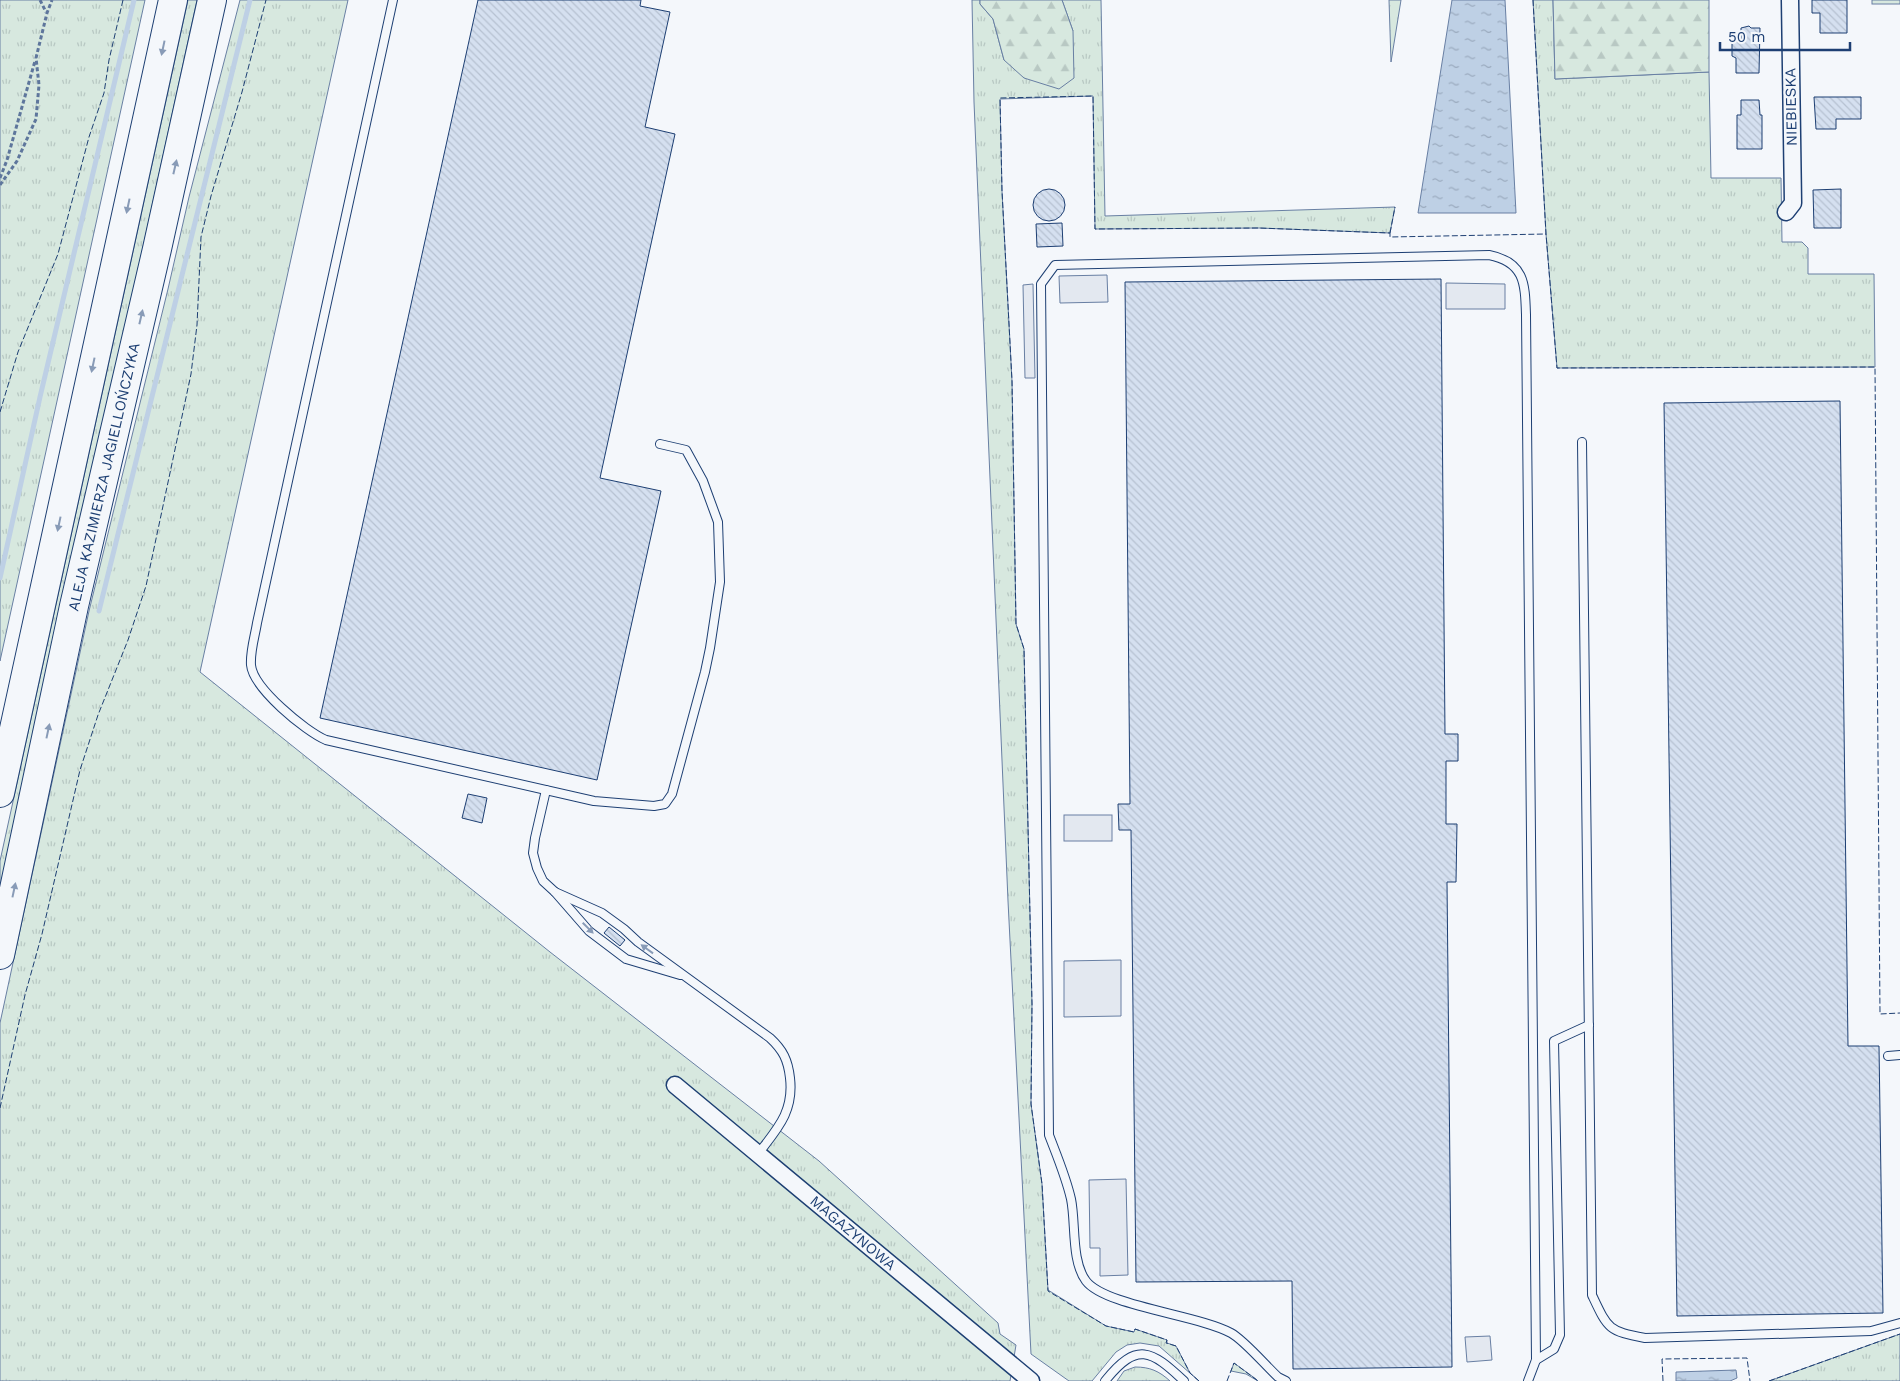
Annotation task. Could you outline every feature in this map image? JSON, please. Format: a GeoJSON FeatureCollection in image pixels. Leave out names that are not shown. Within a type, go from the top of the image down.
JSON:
{"type":"FeatureCollection","features":[{"type":"Feature","properties":{"kind":"highway"},"geometry":{"type":"LineString","coordinates":[[0,793],[173,0]]}},
{"type":"Feature","properties":{"kind":"highway","name":"ALEJA KAZIMIERZA JAGIELLOŃCZYKA"},"geometry":{"type":"LineString","coordinates":[[0,955],[74,606],[157,249],[212,0]]}},
{"type":"Feature","properties":{"kind":"street","name":"NIEBIESKA"},"geometry":{"type":"LineString","coordinates":[[1786,212],[1793,203],[1790,0]]}},
{"type":"Feature","properties":{"kind":"street","name":"MAGAZYNOWA"},"geometry":{"type":"LineString","coordinates":[[675,1086],[1032,1381]]}},
{"type":"Feature","properties":{"kind":"lane"},"geometry":{"type":"LineString","coordinates":[[394,0],[257,623],[251,666],[257,680],[294,720],[314,735],[326,740],[594,801],[654,806],[666,804],[672,794],[710,648],[720,582],[718,522],[703,481],[686,450],[660,444]]}},
{"type":"Feature","properties":{"kind":"lane"},"geometry":{"type":"LineString","coordinates":[[1286,1381],[1278,1377],[1232,1334],[1211,1325],[1106,1296],[1086,1281],[1078,1264],[1071,1200],[1064,1174],[1049,1135],[1041,284],[1055,265],[1489,255],[1502,257],[1514,265],[1522,277],[1525,290],[1526,315],[1536,1360],[1528,1381]]}},
{"type":"Feature","properties":{"kind":"lane"},"geometry":{"type":"LineString","coordinates":[[1582,442],[1592,1295],[1605,1322],[1620,1334],[1645,1338],[1871,1330],[1900,1323]]}},
{"type":"Feature","properties":{"kind":"lane"},"geometry":{"type":"LineString","coordinates":[[546,790],[533,853],[543,881],[589,931],[626,959],[687,978]]}},
{"type":"Feature","properties":{"kind":"lane"},"geometry":{"type":"LineString","coordinates":[[555,892],[602,913],[770,1038],[784,1053],[787,1058],[792,1090],[788,1110],[777,1129],[758,1154]]}},
{"type":"Feature","properties":{"kind":"lane"},"geometry":{"type":"LineString","coordinates":[[1536,1360],[1554,1349],[1560,1335],[1554,1041],[1589,1025]]}},
{"type":"Feature","properties":{"kind":"lane"},"geometry":{"type":"LineString","coordinates":[[1888,1056],[1900,1055]]}},
{"type":"Feature","properties":{"kind":"lane"},"geometry":{"type":"LineString","coordinates":[[1105,1381],[1115,1368],[1127,1359],[1140,1354],[1154,1356],[1184,1381]]}},
{"type":"Feature","properties":{"kind":"path"},"geometry":{"type":"LineString","coordinates":[[40,0],[47,12]]}},
{"type":"Feature","properties":{"kind":"path"},"geometry":{"type":"LineString","coordinates":[[0,178],[7,160],[47,12],[52,0]]}},
{"type":"Feature","properties":{"kind":"path"},"geometry":{"type":"LineString","coordinates":[[0,185],[18,161],[36,118],[39,85],[36,58]]}},
{"type":"Feature","properties":{"kind":"green space"},"geometry":{"type":"Polygon","coordinates":[[[0,0],[145,0],[0,661],[0,0]]]}},
{"type":"Feature","properties":{"kind":"green space"},"geometry":{"type":"Polygon","coordinates":[[[188,0],[197,0],[0,903],[0,861],[188,0]]]}},
{"type":"Feature","properties":{"kind":"green space"},"geometry":{"type":"Polygon","coordinates":[[[240,0],[348,0],[200,672],[550,952],[819,1161],[998,1323],[1000,1334],[1016,1345],[1010,1381],[0,1381],[0,1023],[89,611],[189,197],[240,0]]]}},
{"type":"Feature","properties":{"kind":"green space"},"geometry":{"type":"Polygon","coordinates":[[[972,0],[980,0],[980,4],[993,19],[1004,60],[1073,31],[1062,0],[1101,0],[1105,216],[1395,207],[1390,233],[1259,228],[1095,229],[1093,96],[1000,99],[1002,191],[1012,381],[1016,624],[1024,649],[1032,1004],[1031,1104],[1042,1184],[1048,1290],[1106,1326],[1134,1332],[1135,1329],[1167,1340],[1167,1343],[1176,1346],[1190,1373],[1199,1381],[1159,1346],[1140,1343],[1127,1345],[1116,1352],[1092,1381],[1069,1381],[1031,1354],[1008,901],[974,102],[972,0]]]}},
{"type":"Feature","properties":{"kind":"green space"},"geometry":{"type":"Polygon","coordinates":[[[980,0],[1062,0],[1073,31],[1074,78],[1059,89],[1024,78],[1004,60],[993,19],[980,4],[980,0]]]}},
{"type":"Feature","properties":{"kind":"green space"},"geometry":{"type":"Polygon","coordinates":[[[1389,0],[1401,0],[1391,62],[1389,0]]]}},
{"type":"Feature","properties":{"kind":"green space"},"geometry":{"type":"Polygon","coordinates":[[[1533,0],[1553,0],[1555,79],[1709,72],[1711,178],[1781,178],[1782,242],[1802,242],[1808,248],[1808,274],[1874,274],[1875,367],[1557,368],[1546,234],[1533,0]]]}},
{"type":"Feature","properties":{"kind":"green space"},"geometry":{"type":"Polygon","coordinates":[[[1553,0],[1709,0],[1709,72],[1555,79],[1553,0]]]}},
{"type":"Feature","properties":{"kind":"green space"},"geometry":{"type":"Polygon","coordinates":[[[1872,0],[1900,0],[1900,4],[1872,4],[1872,0]]]}},
{"type":"Feature","properties":{"kind":"green space"},"geometry":{"type":"Polygon","coordinates":[[[1900,1334],[1900,1381],[1769,1381],[1900,1334]]]}},
{"type":"Feature","properties":{"kind":"green space"},"geometry":{"type":"Polygon","coordinates":[[[1234,1363],[1258,1381],[1246,1374],[1231,1371],[1234,1363]]]}},
{"type":"Feature","properties":{"kind":"green space"},"geometry":{"type":"Polygon","coordinates":[[[1135,1367],[1154,1370],[1170,1381],[1117,1381],[1124,1371],[1135,1367]]]}},
{"type":"Feature","properties":{"kind":"shaded area"},"geometry":{"type":"Polygon","coordinates":[[[1107,275],[1108,302],[1060,303],[1059,276],[1107,275]]]}},
{"type":"Feature","properties":{"kind":"shaded area"},"geometry":{"type":"Polygon","coordinates":[[[1446,283],[1505,284],[1505,309],[1446,309],[1446,283]]]}},
{"type":"Feature","properties":{"kind":"shaded area"},"geometry":{"type":"Polygon","coordinates":[[[1033,284],[1035,378],[1025,378],[1023,285],[1033,284]]]}},
{"type":"Feature","properties":{"kind":"shaded area"},"geometry":{"type":"Polygon","coordinates":[[[1064,815],[1112,815],[1112,841],[1064,841],[1064,815]]]}},
{"type":"Feature","properties":{"kind":"shaded area"},"geometry":{"type":"Polygon","coordinates":[[[1121,960],[1121,1016],[1064,1017],[1064,961],[1121,960]]]}},
{"type":"Feature","properties":{"kind":"shaded area"},"geometry":{"type":"Polygon","coordinates":[[[1126,1179],[1128,1275],[1100,1276],[1100,1248],[1090,1248],[1089,1180],[1126,1179]]]}},
{"type":"Feature","properties":{"kind":"shaded area"},"geometry":{"type":"Polygon","coordinates":[[[1490,1336],[1492,1360],[1467,1362],[1465,1337],[1490,1336]]]}},
{"type":"Feature","properties":{"kind":"water"},"geometry":{"type":"Polygon","coordinates":[[[1452,0],[1505,0],[1516,213],[1418,213],[1452,0]]]}},
{"type":"Feature","properties":{"kind":"water"},"geometry":{"type":"Polygon","coordinates":[[[1736,1370],[1737,1378],[1730,1381],[1676,1381],[1676,1372],[1736,1370]]]}},
{"type":"Feature","properties":{"kind":"building"},"geometry":{"type":"Polygon","coordinates":[[[478,0],[641,0],[640,6],[670,12],[645,127],[675,134],[600,478],[661,491],[597,780],[320,718],[478,0]]]}},
{"type":"Feature","properties":{"kind":"building"},"geometry":{"type":"Polygon","coordinates":[[[1812,0],[1847,0],[1847,33],[1820,33],[1820,13],[1812,13],[1812,0]]]}},
{"type":"Feature","properties":{"kind":"building"},"geometry":{"type":"Polygon","coordinates":[[[1749,26],[1751,28],[1760,28],[1759,73],[1736,73],[1736,58],[1732,56],[1732,42],[1741,41],[1741,28],[1749,26]]]}},
{"type":"Feature","properties":{"kind":"building"},"geometry":{"type":"Polygon","coordinates":[[[1814,97],[1861,97],[1861,119],[1836,119],[1836,129],[1816,129],[1814,97]]]}},
{"type":"Feature","properties":{"kind":"building"},"geometry":{"type":"Polygon","coordinates":[[[1741,100],[1759,100],[1760,115],[1762,115],[1762,149],[1737,149],[1737,115],[1741,115],[1741,100]]]}},
{"type":"Feature","properties":{"kind":"building"},"geometry":{"type":"Polygon","coordinates":[[[1049,189],[1060,194],[1065,205],[1060,216],[1049,221],[1038,216],[1033,205],[1038,194],[1049,189]]]}},
{"type":"Feature","properties":{"kind":"building"},"geometry":{"type":"Polygon","coordinates":[[[1841,189],[1841,228],[1814,228],[1813,190],[1841,189]]]}},
{"type":"Feature","properties":{"kind":"building"},"geometry":{"type":"Polygon","coordinates":[[[1062,223],[1063,246],[1037,247],[1036,224],[1062,223]]]}},
{"type":"Feature","properties":{"kind":"building"},"geometry":{"type":"Polygon","coordinates":[[[1441,279],[1445,734],[1458,734],[1458,761],[1446,761],[1446,824],[1457,824],[1456,882],[1447,882],[1452,1367],[1293,1369],[1292,1281],[1136,1282],[1131,830],[1119,830],[1118,804],[1130,804],[1125,282],[1441,279]]]}},
{"type":"Feature","properties":{"kind":"building"},"geometry":{"type":"Polygon","coordinates":[[[1840,401],[1848,1046],[1879,1046],[1883,1313],[1677,1316],[1664,403],[1840,401]]]}},
{"type":"Feature","properties":{"kind":"building"},"geometry":{"type":"Polygon","coordinates":[[[468,794],[487,798],[482,823],[462,818],[468,794]]]}},
{"type":"Feature","properties":{"kind":"building"},"geometry":{"type":"Polygon","coordinates":[[[609,927],[625,940],[620,946],[604,933],[609,927]]]}},
{"type":"Feature","properties":{"kind":"waterway"},"geometry":{"type":"LineString","coordinates":[[0,578],[40,397],[134,0]]}},
{"type":"Feature","properties":{"kind":"waterway"},"geometry":{"type":"LineString","coordinates":[[99,611],[250,0]]}},
{"type":"Feature","properties":{"kind":"fence"},"geometry":{"type":"LineString","coordinates":[[0,412],[18,352],[58,254],[89,137],[104,93],[109,60],[123,0]]}},
{"type":"Feature","properties":{"kind":"fence"},"geometry":{"type":"LineString","coordinates":[[0,1108],[25,995],[42,934],[80,770],[98,715],[128,640],[146,586],[191,374],[197,325],[201,237],[266,0]]}},
{"type":"Feature","properties":{"kind":"fence"},"geometry":{"type":"LineString","coordinates":[[1533,0],[1546,234],[1557,368],[1875,367],[1880,1014],[1900,1013]]}},
{"type":"Feature","properties":{"kind":"fence"},"geometry":{"type":"LineString","coordinates":[[1199,1381],[1190,1373],[1176,1346],[1166,1343],[1167,1340],[1135,1329],[1134,1332],[1106,1326],[1048,1291],[1042,1184],[1031,1104],[1032,1004],[1024,649],[1016,624],[1012,381],[1002,191],[1000,98],[1093,96],[1095,229],[1259,228],[1390,233],[1390,237],[1546,234]]}},
{"type":"Feature","properties":{"kind":"fence"},"geometry":{"type":"LineString","coordinates":[[1390,233],[1395,207]]}},
{"type":"Feature","properties":{"kind":"fence"},"geometry":{"type":"LineString","coordinates":[[1769,1381],[1900,1334]]}},
{"type":"Feature","properties":{"kind":"fence"},"geometry":{"type":"LineString","coordinates":[[1663,1381],[1662,1359],[1747,1358],[1750,1381]]}},
{"type":"Feature","properties":{"kind":"fence"},"geometry":{"type":"LineString","coordinates":[[1227,1381],[1234,1363],[1258,1381]]}}]}
